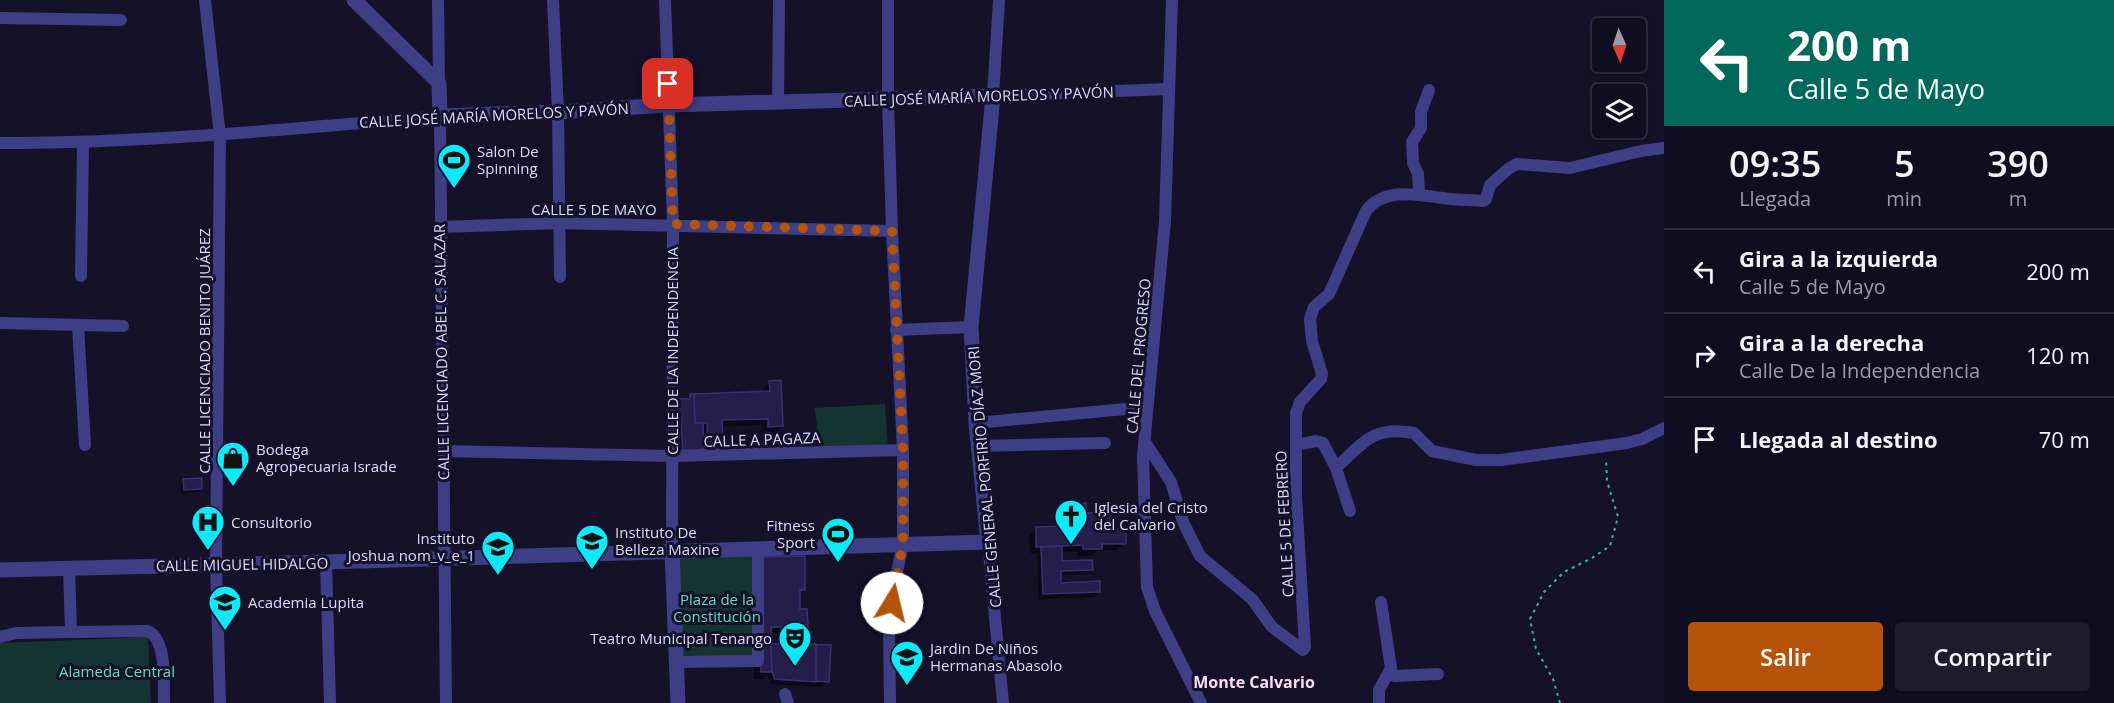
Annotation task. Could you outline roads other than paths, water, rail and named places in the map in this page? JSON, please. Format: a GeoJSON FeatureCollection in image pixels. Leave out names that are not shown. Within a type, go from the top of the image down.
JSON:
{"type":"FeatureCollection","features":[{"type":"Feature","properties":{"kind":"street","name":"CALLE LICENCIADO BENITO JUÁREZ"},"geometry":{"type":"LineString","coordinates":[[205,0],[220,136],[216,563],[220,703]]}},
{"type":"Feature","properties":{"kind":"street"},"geometry":{"type":"LineString","coordinates":[[354,0],[440,83]]}},
{"type":"Feature","properties":{"kind":"street","name":"CALLE LICENCIADO ABEL C. SALAZAR"},"geometry":{"type":"LineString","coordinates":[[438,0],[446,703]]}},
{"type":"Feature","properties":{"kind":"street"},"geometry":{"type":"LineString","coordinates":[[553,0],[558,112],[560,277]]}},
{"type":"Feature","properties":{"kind":"street","name":"CALLE DE LA INDEPENDENCIA"},"geometry":{"type":"LineString","coordinates":[[665,0],[673,224],[672,550],[678,703]]}},
{"type":"Feature","properties":{"kind":"street"},"geometry":{"type":"LineString","coordinates":[[778,102],[779,0]]}},
{"type":"Feature","properties":{"kind":"street"},"geometry":{"type":"LineString","coordinates":[[888,0],[892,231],[903,450],[903,544],[889,626],[890,703]]}},
{"type":"Feature","properties":{"kind":"street","name":"CALLE GENERAL PORFIRIO DÍAZ MORI"},"geometry":{"type":"LineString","coordinates":[[999,0],[993,96],[971,327],[976,423],[1003,703]]}},
{"type":"Feature","properties":{"kind":"street","name":"CALLE DEL PROGRESO"},"geometry":{"type":"LineString","coordinates":[[1172,0],[1165,222],[1143,465],[1147,587],[1155,611],[1199,698]]}},
{"type":"Feature","properties":{"kind":"street"},"geometry":{"type":"LineString","coordinates":[[0,18],[122,20]]}},
{"type":"Feature","properties":{"kind":"street","name":"CALLE JOSÉ MARÍA MORELOS Y PAVÓN"},"geometry":{"type":"LineString","coordinates":[[0,143],[83,143],[220,136],[440,116],[668,105],[888,100],[1168,89]]}},
{"type":"Feature","properties":{"kind":"street"},"geometry":{"type":"LineString","coordinates":[[1429,90],[1421,112],[1421,128],[1412,142],[1413,163],[1418,174],[1419,194],[1484,201],[1490,184],[1517,164],[1570,168],[1641,151],[1664,148]]}},
{"type":"Feature","properties":{"kind":"street"},"geometry":{"type":"LineString","coordinates":[[81,276],[83,143]]}},
{"type":"Feature","properties":{"kind":"street","name":"CALLE 5 DE FEBRERO"},"geometry":{"type":"LineString","coordinates":[[1145,442],[1171,482],[1183,522],[1200,556],[1252,598],[1272,627],[1303,650],[1305,647],[1296,496],[1295,419],[1297,406],[1321,379],[1322,374],[1310,320],[1314,307],[1329,294],[1366,211],[1372,203],[1394,195],[1419,194]]}},
{"type":"Feature","properties":{"kind":"street","name":"CALLE 5 DE MAYO"},"geometry":{"type":"LineString","coordinates":[[440,227],[558,223],[673,224],[892,231]]}},
{"type":"Feature","properties":{"kind":"street"},"geometry":{"type":"LineString","coordinates":[[0,323],[123,326]]}},
{"type":"Feature","properties":{"kind":"street"},"geometry":{"type":"LineString","coordinates":[[78,326],[85,446]]}},
{"type":"Feature","properties":{"kind":"street"},"geometry":{"type":"LineString","coordinates":[[896,330],[971,327]]}},
{"type":"Feature","properties":{"kind":"street"},"geometry":{"type":"LineString","coordinates":[[976,423],[1147,407]]}},
{"type":"Feature","properties":{"kind":"street"},"geometry":{"type":"LineString","coordinates":[[1336,468],[1365,441],[1384,431],[1414,433],[1432,451],[1476,460],[1502,460],[1635,442],[1664,429]]}},
{"type":"Feature","properties":{"kind":"street"},"geometry":{"type":"LineString","coordinates":[[1296,445],[1316,441],[1323,443],[1336,468],[1350,511]]}},
{"type":"Feature","properties":{"kind":"street"},"geometry":{"type":"LineString","coordinates":[[978,446],[1105,443]]}},
{"type":"Feature","properties":{"kind":"street","name":"CALLE A PAGAZA"},"geometry":{"type":"LineString","coordinates":[[442,451],[672,456],[903,450]]}},
{"type":"Feature","properties":{"kind":"street","name":"CALLE MIGUEL HIDALGO"},"geometry":{"type":"LineString","coordinates":[[0,570],[988,542]]}},
{"type":"Feature","properties":{"kind":"street"},"geometry":{"type":"LineString","coordinates":[[676,662],[758,660],[758,549]]}},
{"type":"Feature","properties":{"kind":"street"},"geometry":{"type":"LineString","coordinates":[[326,562],[330,703]]}},
{"type":"Feature","properties":{"kind":"street"},"geometry":{"type":"LineString","coordinates":[[69,567],[71,632]]}},
{"type":"Feature","properties":{"kind":"street"},"geometry":{"type":"LineString","coordinates":[[1379,703],[1379,690],[1390,673],[1390,657],[1381,602]]}},
{"type":"Feature","properties":{"kind":"street"},"geometry":{"type":"LineString","coordinates":[[0,638],[16,633],[148,631],[153,633],[161,646],[164,703]]}},
{"type":"Feature","properties":{"kind":"street"},"geometry":{"type":"LineString","coordinates":[[1390,673],[1395,676],[1438,674]]}},
{"type":"Feature","properties":{"kind":"street"},"geometry":{"type":"LineString","coordinates":[[1199,698],[1209,703]]}},
{"type":"Feature","properties":{"kind":"place","name":"Salon De Spinning"},"geometry":{"type":"Point","coordinates":[454,189]}},
{"type":"Feature","properties":{"kind":"place","name":"Bodega Agropecuaria Israde"},"geometry":{"type":"Point","coordinates":[233,487]}},
{"type":"Feature","properties":{"kind":"place","name":"Iglesia del Cristo del Calvario"},"geometry":{"type":"Point","coordinates":[1071,545]}},
{"type":"Feature","properties":{"kind":"place","name":"Consultorio"},"geometry":{"type":"Point","coordinates":[208,551]}},
{"type":"Feature","properties":{"kind":"place","name":"Fitness Sport"},"geometry":{"type":"Point","coordinates":[838,563]}},
{"type":"Feature","properties":{"kind":"place","name":"Instituto De Belleza Maxine"},"geometry":{"type":"Point","coordinates":[592,570]}},
{"type":"Feature","properties":{"kind":"place","name":"Instituto Joshua nom_v_e_1"},"geometry":{"type":"Point","coordinates":[498,576]}},
{"type":"Feature","properties":{"kind":"place","name":"Academia Lupita"},"geometry":{"type":"Point","coordinates":[225,631]}},
{"type":"Feature","properties":{"kind":"place","name":"Teatro Municipal Tenango"},"geometry":{"type":"Point","coordinates":[795,667]}},
{"type":"Feature","properties":{"kind":"place","name":"Jardin De Niños Hermanas Abasolo"},"geometry":{"type":"Point","coordinates":[907,686]}},
{"type":"Feature","properties":{"kind":"district","name":"Monte Calvario"},"geometry":{"type":"Point","coordinates":[1254,682]}},
{"type":"Feature","properties":{"kind":"park label","name":"Plaza de la Constitución"},"geometry":{"type":"Point","coordinates":[717,608]}},
{"type":"Feature","properties":{"kind":"park label","name":"Alameda Central"},"geometry":{"type":"Point","coordinates":[117,671]}}]}
